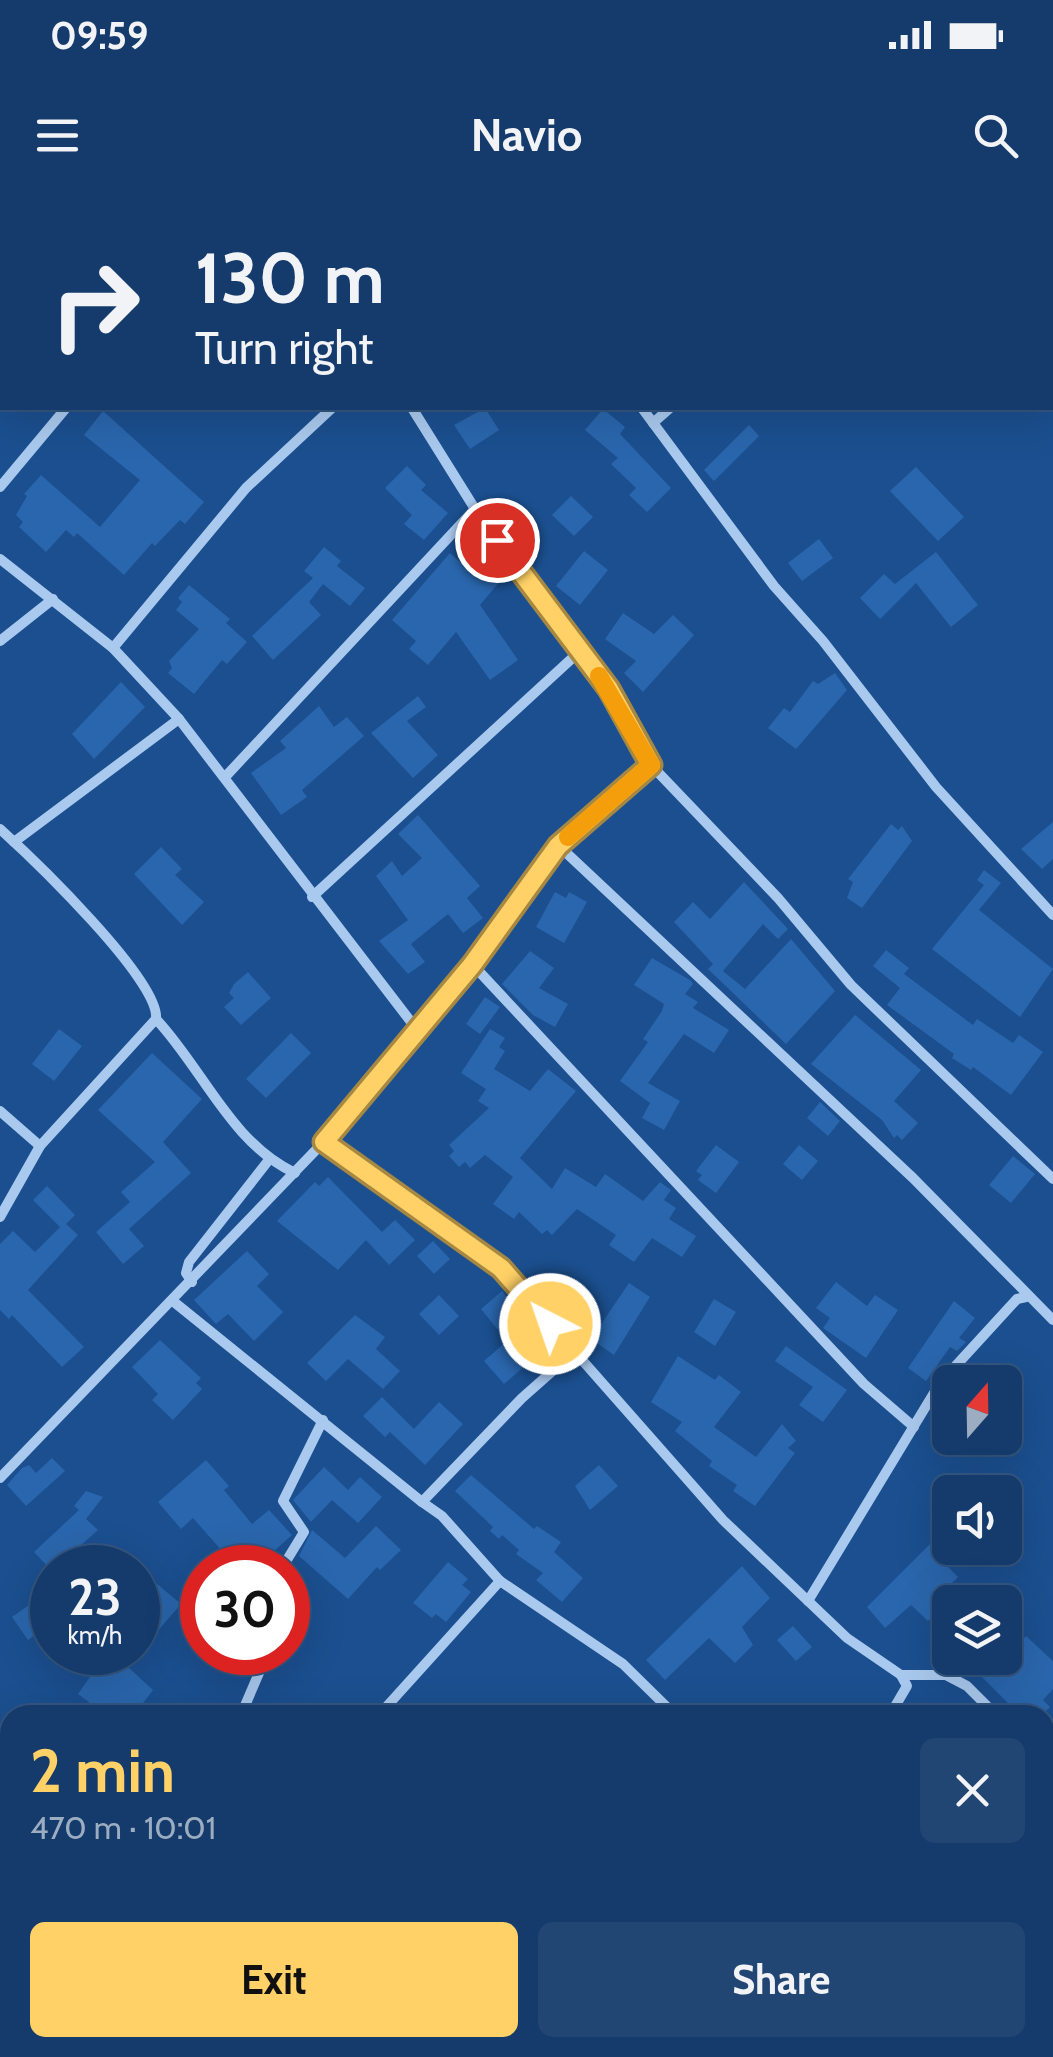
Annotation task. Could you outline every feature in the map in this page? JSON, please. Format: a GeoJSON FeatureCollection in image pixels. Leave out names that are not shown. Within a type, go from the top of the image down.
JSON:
{"type":"FeatureCollection","features":[{"type":"Feature","properties":{"kind":"street"},"geometry":{"type":"LineString","coordinates":[[0,487],[64,410]]}},
{"type":"Feature","properties":{"kind":"street"},"geometry":{"type":"LineString","coordinates":[[113,648],[246,488],[330,410]]}},
{"type":"Feature","properties":{"kind":"street"},"geometry":{"type":"LineString","coordinates":[[413,410],[475,510],[609,689],[651,765],[778,898],[851,985],[1053,1178]]}},
{"type":"Feature","properties":{"kind":"street"},"geometry":{"type":"LineString","coordinates":[[644,410],[774,586],[824,640],[936,787],[1053,915]]}},
{"type":"Feature","properties":{"kind":"street"},"geometry":{"type":"LineString","coordinates":[[654,423],[668,410]]}},
{"type":"Feature","properties":{"kind":"street"},"geometry":{"type":"LineString","coordinates":[[226,776],[475,510]]}},
{"type":"Feature","properties":{"kind":"street"},"geometry":{"type":"LineString","coordinates":[[0,559],[113,648],[179,719],[418,1032]]}},
{"type":"Feature","properties":{"kind":"street"},"geometry":{"type":"LineString","coordinates":[[0,641],[53,600]]}},
{"type":"Feature","properties":{"kind":"street"},"geometry":{"type":"LineString","coordinates":[[312,898],[580,651]]}},
{"type":"Feature","properties":{"kind":"street"},"geometry":{"type":"LineString","coordinates":[[14,842],[179,719]]}},
{"type":"Feature","properties":{"kind":"street"},"geometry":{"type":"LineString","coordinates":[[0,1478],[80,1392],[174,1302],[324,1142],[472,965],[558,846],[651,765]]}},
{"type":"Feature","properties":{"kind":"street"},"geometry":{"type":"LineString","coordinates":[[0,829],[132,969],[157,1010],[156,1019],[40,1146],[0,1217]]}},
{"type":"Feature","properties":{"kind":"street"},"geometry":{"type":"LineString","coordinates":[[558,846],[913,1178],[1001,1264],[1026,1298],[1053,1320]]}},
{"type":"Feature","properties":{"kind":"street"},"geometry":{"type":"LineString","coordinates":[[472,965],[838,1357],[914,1428]]}},
{"type":"Feature","properties":{"kind":"street"},"geometry":{"type":"LineString","coordinates":[[156,1019],[180,1045],[224,1112],[268,1161],[295,1173]]}},
{"type":"Feature","properties":{"kind":"street"},"geometry":{"type":"LineString","coordinates":[[0,1110],[40,1146]]}},
{"type":"Feature","properties":{"kind":"street"},"geometry":{"type":"LineString","coordinates":[[324,1142],[501,1268],[723,1520],[847,1638],[901,1676],[907,1686],[896,1705]]}},
{"type":"Feature","properties":{"kind":"street"},"geometry":{"type":"LineString","coordinates":[[192,1282],[186,1273],[189,1262],[268,1161]]}},
{"type":"Feature","properties":{"kind":"street"},"geometry":{"type":"LineString","coordinates":[[808,1601],[940,1384],[1017,1298],[1026,1298]]}},
{"type":"Feature","properties":{"kind":"street"},"geometry":{"type":"LineString","coordinates":[[174,1302],[442,1516],[500,1581],[623,1664],[665,1705]]}},
{"type":"Feature","properties":{"kind":"street"},"geometry":{"type":"LineString","coordinates":[[422,1502],[522,1398],[574,1352]]}},
{"type":"Feature","properties":{"kind":"street"},"geometry":{"type":"LineString","coordinates":[[296,1545],[304,1532],[283,1501],[323,1420]]}},
{"type":"Feature","properties":{"kind":"street"},"geometry":{"type":"LineString","coordinates":[[388,1705],[500,1581]]}},
{"type":"Feature","properties":{"kind":"street"},"geometry":{"type":"LineString","coordinates":[[246,1705],[259,1675]]}},
{"type":"Feature","properties":{"kind":"street"},"geometry":{"type":"LineString","coordinates":[[901,1676],[946,1675],[968,1686],[986,1705]]}},
{"type":"Feature","properties":{"kind":"building"},"geometry":{"type":"Polygon","coordinates":[[[486,410],[499,430],[470,449],[454,425],[486,410]]]}},
{"type":"Feature","properties":{"kind":"building"},"geometry":{"type":"Polygon","coordinates":[[[604,410],[625,427],[620,434],[671,488],[647,512],[629,495],[636,488],[611,464],[618,458],[585,430],[604,410]]]}},
{"type":"Feature","properties":{"kind":"building"},"geometry":{"type":"Polygon","coordinates":[[[103,411],[204,502],[185,524],[180,520],[155,546],[152,543],[124,575],[77,533],[74,537],[66,530],[46,552],[19,527],[23,522],[16,515],[27,496],[24,494],[41,475],[100,527],[140,480],[84,435],[103,411]]]}},
{"type":"Feature","properties":{"kind":"building"},"geometry":{"type":"Polygon","coordinates":[[[749,425],[759,436],[714,481],[704,470],[749,425]]]}},
{"type":"Feature","properties":{"kind":"building"},"geometry":{"type":"Polygon","coordinates":[[[407,466],[426,485],[421,490],[448,513],[424,540],[404,524],[412,515],[385,488],[407,466]]]}},
{"type":"Feature","properties":{"kind":"building"},"geometry":{"type":"Polygon","coordinates":[[[916,467],[964,517],[938,541],[890,491],[916,467]]]}},
{"type":"Feature","properties":{"kind":"building"},"geometry":{"type":"Polygon","coordinates":[[[571,496],[593,517],[574,536],[552,515],[571,496]]]}},
{"type":"Feature","properties":{"kind":"building"},"geometry":{"type":"Polygon","coordinates":[[[819,539],[833,558],[802,581],[788,563],[819,539]]]}},
{"type":"Feature","properties":{"kind":"building"},"geometry":{"type":"Polygon","coordinates":[[[324,547],[341,561],[337,566],[365,588],[350,606],[323,584],[309,602],[321,615],[273,660],[252,636],[313,578],[304,571],[324,547]]]}},
{"type":"Feature","properties":{"kind":"building"},"geometry":{"type":"Polygon","coordinates":[[[584,551],[608,570],[580,605],[556,586],[584,551]]]}},
{"type":"Feature","properties":{"kind":"building"},"geometry":{"type":"Polygon","coordinates":[[[936,552],[978,605],[951,627],[916,583],[880,619],[860,598],[884,574],[895,584],[936,552]]]}},
{"type":"Feature","properties":{"kind":"building"},"geometry":{"type":"Polygon","coordinates":[[[450,553],[474,574],[482,564],[501,580],[480,605],[518,660],[490,680],[456,632],[428,665],[409,649],[416,641],[392,620],[450,553]]]}},
{"type":"Feature","properties":{"kind":"building"},"geometry":{"type":"Polygon","coordinates":[[[189,585],[230,619],[226,623],[247,642],[227,664],[222,660],[194,694],[168,673],[172,668],[169,661],[199,629],[176,610],[182,602],[178,598],[189,585]]]}},
{"type":"Feature","properties":{"kind":"building"},"geometry":{"type":"Polygon","coordinates":[[[623,613],[654,634],[673,615],[694,635],[643,692],[624,673],[636,661],[605,639],[623,613]]]}},
{"type":"Feature","properties":{"kind":"building"},"geometry":{"type":"Polygon","coordinates":[[[835,673],[847,690],[796,749],[768,728],[784,708],[790,712],[813,681],[818,684],[835,673]]]}},
{"type":"Feature","properties":{"kind":"building"},"geometry":{"type":"Polygon","coordinates":[[[121,682],[145,707],[94,759],[72,734],[121,682]]]}},
{"type":"Feature","properties":{"kind":"building"},"geometry":{"type":"Polygon","coordinates":[[[418,696],[426,707],[407,721],[438,755],[413,778],[371,733],[418,696]]]}},
{"type":"Feature","properties":{"kind":"building"},"geometry":{"type":"Polygon","coordinates":[[[319,706],[334,727],[347,717],[364,736],[302,790],[307,797],[281,815],[251,773],[286,748],[280,741],[319,706]]]}},
{"type":"Feature","properties":{"kind":"building"},"geometry":{"type":"Polygon","coordinates":[[[418,815],[480,886],[467,898],[483,918],[463,933],[448,914],[411,944],[425,962],[408,974],[379,941],[408,920],[376,876],[392,861],[402,876],[422,858],[398,834],[418,815]]]}},
{"type":"Feature","properties":{"kind":"building"},"geometry":{"type":"Polygon","coordinates":[[[1053,822],[1053,859],[1042,869],[1021,849],[1053,822]]]}},
{"type":"Feature","properties":{"kind":"building"},"geometry":{"type":"Polygon","coordinates":[[[891,824],[898,830],[902,826],[912,841],[862,908],[847,898],[853,882],[848,879],[891,824]]]}},
{"type":"Feature","properties":{"kind":"building"},"geometry":{"type":"Polygon","coordinates":[[[161,847],[182,869],[175,875],[204,902],[182,925],[134,874],[161,847]]]}},
{"type":"Feature","properties":{"kind":"building"},"geometry":{"type":"Polygon","coordinates":[[[984,870],[1001,883],[979,910],[1053,969],[1020,1017],[932,949],[984,885],[977,880],[984,870]]]}},
{"type":"Feature","properties":{"kind":"building"},"geometry":{"type":"Polygon","coordinates":[[[744,882],[788,929],[778,939],[763,924],[723,971],[745,989],[791,939],[835,991],[786,1044],[708,969],[713,964],[674,922],[693,902],[710,919],[744,882]]]}},
{"type":"Feature","properties":{"kind":"building"},"geometry":{"type":"Polygon","coordinates":[[[555,892],[566,898],[569,892],[587,902],[564,943],[536,927],[555,892]]]}},
{"type":"Feature","properties":{"kind":"building"},"geometry":{"type":"Polygon","coordinates":[[[886,950],[909,968],[904,974],[973,1025],[977,1019],[1013,1043],[1019,1035],[1043,1052],[1011,1095],[973,1067],[971,1070],[952,1058],[954,1054],[887,1005],[900,988],[873,966],[886,950]]]}},
{"type":"Feature","properties":{"kind":"building"},"geometry":{"type":"Polygon","coordinates":[[[530,951],[554,968],[539,988],[568,1004],[555,1027],[533,1015],[502,984],[530,951]]]}},
{"type":"Feature","properties":{"kind":"building"},"geometry":{"type":"Polygon","coordinates":[[[652,958],[690,980],[693,984],[685,994],[698,1002],[693,1008],[729,1030],[714,1053],[684,1034],[648,1083],[680,1101],[664,1130],[642,1118],[650,1103],[620,1081],[648,1042],[643,1039],[664,1004],[634,985],[652,958]]]}},
{"type":"Feature","properties":{"kind":"building"},"geometry":{"type":"Polygon","coordinates":[[[248,972],[271,998],[241,1025],[224,1007],[234,998],[229,993],[234,984],[248,972]]]}},
{"type":"Feature","properties":{"kind":"building"},"geometry":{"type":"Polygon","coordinates":[[[485,997],[500,1007],[480,1034],[466,1024],[485,997]]]}},
{"type":"Feature","properties":{"kind":"building"},"geometry":{"type":"Polygon","coordinates":[[[855,1015],[921,1070],[894,1101],[918,1123],[902,1140],[897,1135],[894,1138],[882,1120],[811,1064],[855,1015]]]}},
{"type":"Feature","properties":{"kind":"building"},"geometry":{"type":"Polygon","coordinates":[[[59,1029],[82,1046],[54,1081],[32,1064],[59,1029]]]}},
{"type":"Feature","properties":{"kind":"building"},"geometry":{"type":"Polygon","coordinates":[[[490,1029],[505,1038],[499,1047],[505,1051],[494,1069],[530,1091],[548,1069],[576,1091],[520,1158],[552,1189],[565,1168],[596,1187],[605,1174],[643,1201],[660,1182],[671,1190],[664,1200],[676,1208],[669,1219],[696,1236],[682,1257],[652,1238],[634,1262],[609,1245],[616,1235],[577,1209],[552,1235],[547,1230],[542,1234],[519,1212],[514,1219],[493,1204],[513,1177],[485,1155],[470,1168],[465,1162],[459,1167],[449,1156],[454,1151],[449,1145],[489,1108],[478,1101],[486,1089],[461,1073],[490,1029]]]}},
{"type":"Feature","properties":{"kind":"building"},"geometry":{"type":"Polygon","coordinates":[[[291,1033],[311,1053],[266,1098],[246,1079],[291,1033]]]}},
{"type":"Feature","properties":{"kind":"building"},"geometry":{"type":"Polygon","coordinates":[[[152,1053],[202,1099],[163,1142],[191,1173],[129,1229],[144,1246],[123,1264],[96,1232],[130,1202],[121,1192],[155,1162],[98,1110],[152,1053]]]}},
{"type":"Feature","properties":{"kind":"building"},"geometry":{"type":"Polygon","coordinates":[[[820,1102],[840,1121],[828,1136],[807,1118],[820,1102]]]}},
{"type":"Feature","properties":{"kind":"building"},"geometry":{"type":"Polygon","coordinates":[[[716,1145],[739,1162],[716,1193],[698,1180],[702,1175],[696,1171],[716,1145]]]}},
{"type":"Feature","properties":{"kind":"building"},"geometry":{"type":"Polygon","coordinates":[[[799,1145],[818,1161],[802,1180],[783,1164],[799,1145]]]}},
{"type":"Feature","properties":{"kind":"building"},"geometry":{"type":"Polygon","coordinates":[[[1013,1156],[1035,1174],[1011,1203],[989,1185],[1013,1156]]]}},
{"type":"Feature","properties":{"kind":"building"},"geometry":{"type":"Polygon","coordinates":[[[328,1177],[382,1232],[395,1220],[415,1240],[389,1265],[366,1240],[338,1270],[277,1221],[315,1182],[319,1186],[328,1177]]]}},
{"type":"Feature","properties":{"kind":"building"},"geometry":{"type":"Polygon","coordinates":[[[47,1186],[75,1215],[66,1224],[78,1235],[28,1290],[84,1347],[62,1367],[12,1315],[9,1319],[0,1310],[0,1244],[13,1231],[35,1252],[60,1227],[33,1200],[47,1186]]]}},
{"type":"Feature","properties":{"kind":"building"},"geometry":{"type":"Polygon","coordinates":[[[433,1241],[450,1259],[434,1274],[417,1256],[433,1241]]]}},
{"type":"Feature","properties":{"kind":"building"},"geometry":{"type":"Polygon","coordinates":[[[247,1251],[269,1274],[257,1286],[283,1312],[254,1341],[228,1314],[216,1324],[194,1300],[247,1251]]]}},
{"type":"Feature","properties":{"kind":"building"},"geometry":{"type":"Polygon","coordinates":[[[836,1282],[867,1306],[875,1295],[898,1310],[866,1358],[823,1328],[830,1318],[816,1308],[836,1282]]]}},
{"type":"Feature","properties":{"kind":"building"},"geometry":{"type":"Polygon","coordinates":[[[629,1283],[650,1297],[614,1355],[591,1339],[629,1283]]]}},
{"type":"Feature","properties":{"kind":"building"},"geometry":{"type":"Polygon","coordinates":[[[502,1291],[519,1312],[498,1330],[481,1309],[502,1291]]]}},
{"type":"Feature","properties":{"kind":"building"},"geometry":{"type":"Polygon","coordinates":[[[439,1295],[459,1316],[439,1335],[419,1314],[439,1295]]]}},
{"type":"Feature","properties":{"kind":"building"},"geometry":{"type":"Polygon","coordinates":[[[714,1299],[736,1312],[715,1346],[694,1332],[714,1299]]]}},
{"type":"Feature","properties":{"kind":"building"},"geometry":{"type":"Polygon","coordinates":[[[954,1301],[975,1318],[959,1338],[966,1342],[957,1351],[950,1347],[937,1365],[932,1365],[926,1381],[908,1368],[954,1301]]]}},
{"type":"Feature","properties":{"kind":"building"},"geometry":{"type":"Polygon","coordinates":[[[355,1315],[385,1337],[376,1349],[400,1371],[383,1389],[348,1359],[326,1381],[307,1363],[355,1315]]]}},
{"type":"Feature","properties":{"kind":"building"},"geometry":{"type":"Polygon","coordinates":[[[160,1340],[201,1378],[196,1383],[202,1389],[173,1420],[152,1400],[158,1394],[132,1367],[160,1340]]]}},
{"type":"Feature","properties":{"kind":"building"},"geometry":{"type":"Polygon","coordinates":[[[507,1341],[526,1365],[504,1384],[484,1361],[507,1341]]]}},
{"type":"Feature","properties":{"kind":"building"},"geometry":{"type":"Polygon","coordinates":[[[786,1346],[847,1390],[823,1422],[799,1405],[813,1387],[775,1361],[786,1346]]]}},
{"type":"Feature","properties":{"kind":"building"},"geometry":{"type":"Polygon","coordinates":[[[678,1356],[715,1380],[719,1375],[741,1392],[714,1427],[756,1457],[782,1424],[796,1441],[788,1448],[795,1453],[755,1506],[733,1491],[737,1485],[709,1466],[712,1461],[675,1431],[682,1422],[651,1402],[678,1356]]]}},
{"type":"Feature","properties":{"kind":"building"},"geometry":{"type":"Polygon","coordinates":[[[382,1397],[414,1429],[439,1402],[463,1424],[425,1465],[390,1432],[385,1437],[363,1416],[382,1397]]]}},
{"type":"Feature","properties":{"kind":"building"},"geometry":{"type":"Polygon","coordinates":[[[52,1458],[65,1471],[26,1506],[7,1485],[22,1468],[29,1465],[36,1473],[52,1458]]]}},
{"type":"Feature","properties":{"kind":"building"},"geometry":{"type":"Polygon","coordinates":[[[206,1460],[229,1486],[224,1490],[252,1524],[269,1510],[292,1535],[281,1545],[217,1545],[193,1518],[181,1529],[158,1502],[206,1460]]]}},
{"type":"Feature","properties":{"kind":"building"},"geometry":{"type":"Polygon","coordinates":[[[599,1465],[618,1486],[590,1510],[575,1486],[599,1465]]]}},
{"type":"Feature","properties":{"kind":"building"},"geometry":{"type":"Polygon","coordinates":[[[324,1467],[348,1490],[360,1477],[382,1497],[358,1523],[332,1500],[311,1522],[293,1500],[324,1467]]]}},
{"type":"Feature","properties":{"kind":"building"},"geometry":{"type":"Polygon","coordinates":[[[471,1475],[534,1529],[537,1526],[561,1542],[554,1552],[583,1578],[562,1602],[536,1580],[543,1573],[516,1554],[519,1550],[502,1535],[499,1539],[490,1531],[493,1527],[455,1491],[471,1475]]]}},
{"type":"Feature","properties":{"kind":"building"},"geometry":{"type":"Polygon","coordinates":[[[86,1491],[103,1497],[86,1519],[98,1530],[81,1545],[42,1545],[79,1510],[74,1506],[86,1491]]]}},
{"type":"Feature","properties":{"kind":"building"},"geometry":{"type":"Polygon","coordinates":[[[376,1526],[401,1550],[380,1570],[377,1567],[348,1599],[310,1566],[310,1545],[304,1545],[312,1530],[345,1558],[376,1526]]]}},
{"type":"Feature","properties":{"kind":"building"},"geometry":{"type":"Polygon","coordinates":[[[932,1542],[932,1565],[946,1565],[958,1577],[950,1585],[932,1585],[932,1617],[928,1621],[911,1605],[885,1628],[867,1607],[932,1542]]]}},
{"type":"Feature","properties":{"kind":"building"},"geometry":{"type":"Polygon","coordinates":[[[448,1562],[468,1579],[462,1585],[471,1592],[446,1622],[436,1614],[432,1618],[413,1603],[448,1562]]]}},
{"type":"Feature","properties":{"kind":"building"},"geometry":{"type":"Polygon","coordinates":[[[742,1566],[770,1598],[742,1627],[753,1645],[735,1663],[709,1638],[665,1680],[646,1660],[742,1566]]]}},
{"type":"Feature","properties":{"kind":"building"},"geometry":{"type":"Polygon","coordinates":[[[160,1586],[180,1605],[160,1628],[160,1586]]]}},
{"type":"Feature","properties":{"kind":"building"},"geometry":{"type":"Polygon","coordinates":[[[30,1604],[30,1639],[28,1640],[12,1617],[30,1604]]]}},
{"type":"Feature","properties":{"kind":"building"},"geometry":{"type":"Polygon","coordinates":[[[793,1626],[812,1647],[796,1661],[777,1640],[793,1626]]]}},
{"type":"Feature","properties":{"kind":"building"},"geometry":{"type":"Polygon","coordinates":[[[1026,1636],[1053,1661],[1053,1689],[1043,1700],[1048,1705],[1010,1705],[980,1675],[1022,1675],[1022,1640],[1026,1636]]]}},
{"type":"Feature","properties":{"kind":"building"},"geometry":{"type":"Polygon","coordinates":[[[87,1675],[137,1675],[153,1690],[142,1705],[87,1705],[89,1702],[78,1694],[90,1677],[87,1675]]]}},
{"type":"Feature","properties":{"kind":"slow traffic"},"geometry":{"type":"LineString","coordinates":[[568,837],[651,765],[599,676]]}},
{"type":"Feature","properties":{"kind":"route"},"geometry":{"type":"LineString","coordinates":[[497,540],[609,689],[651,765],[558,846],[472,965],[324,1142],[501,1268],[550,1324]]}}]}
